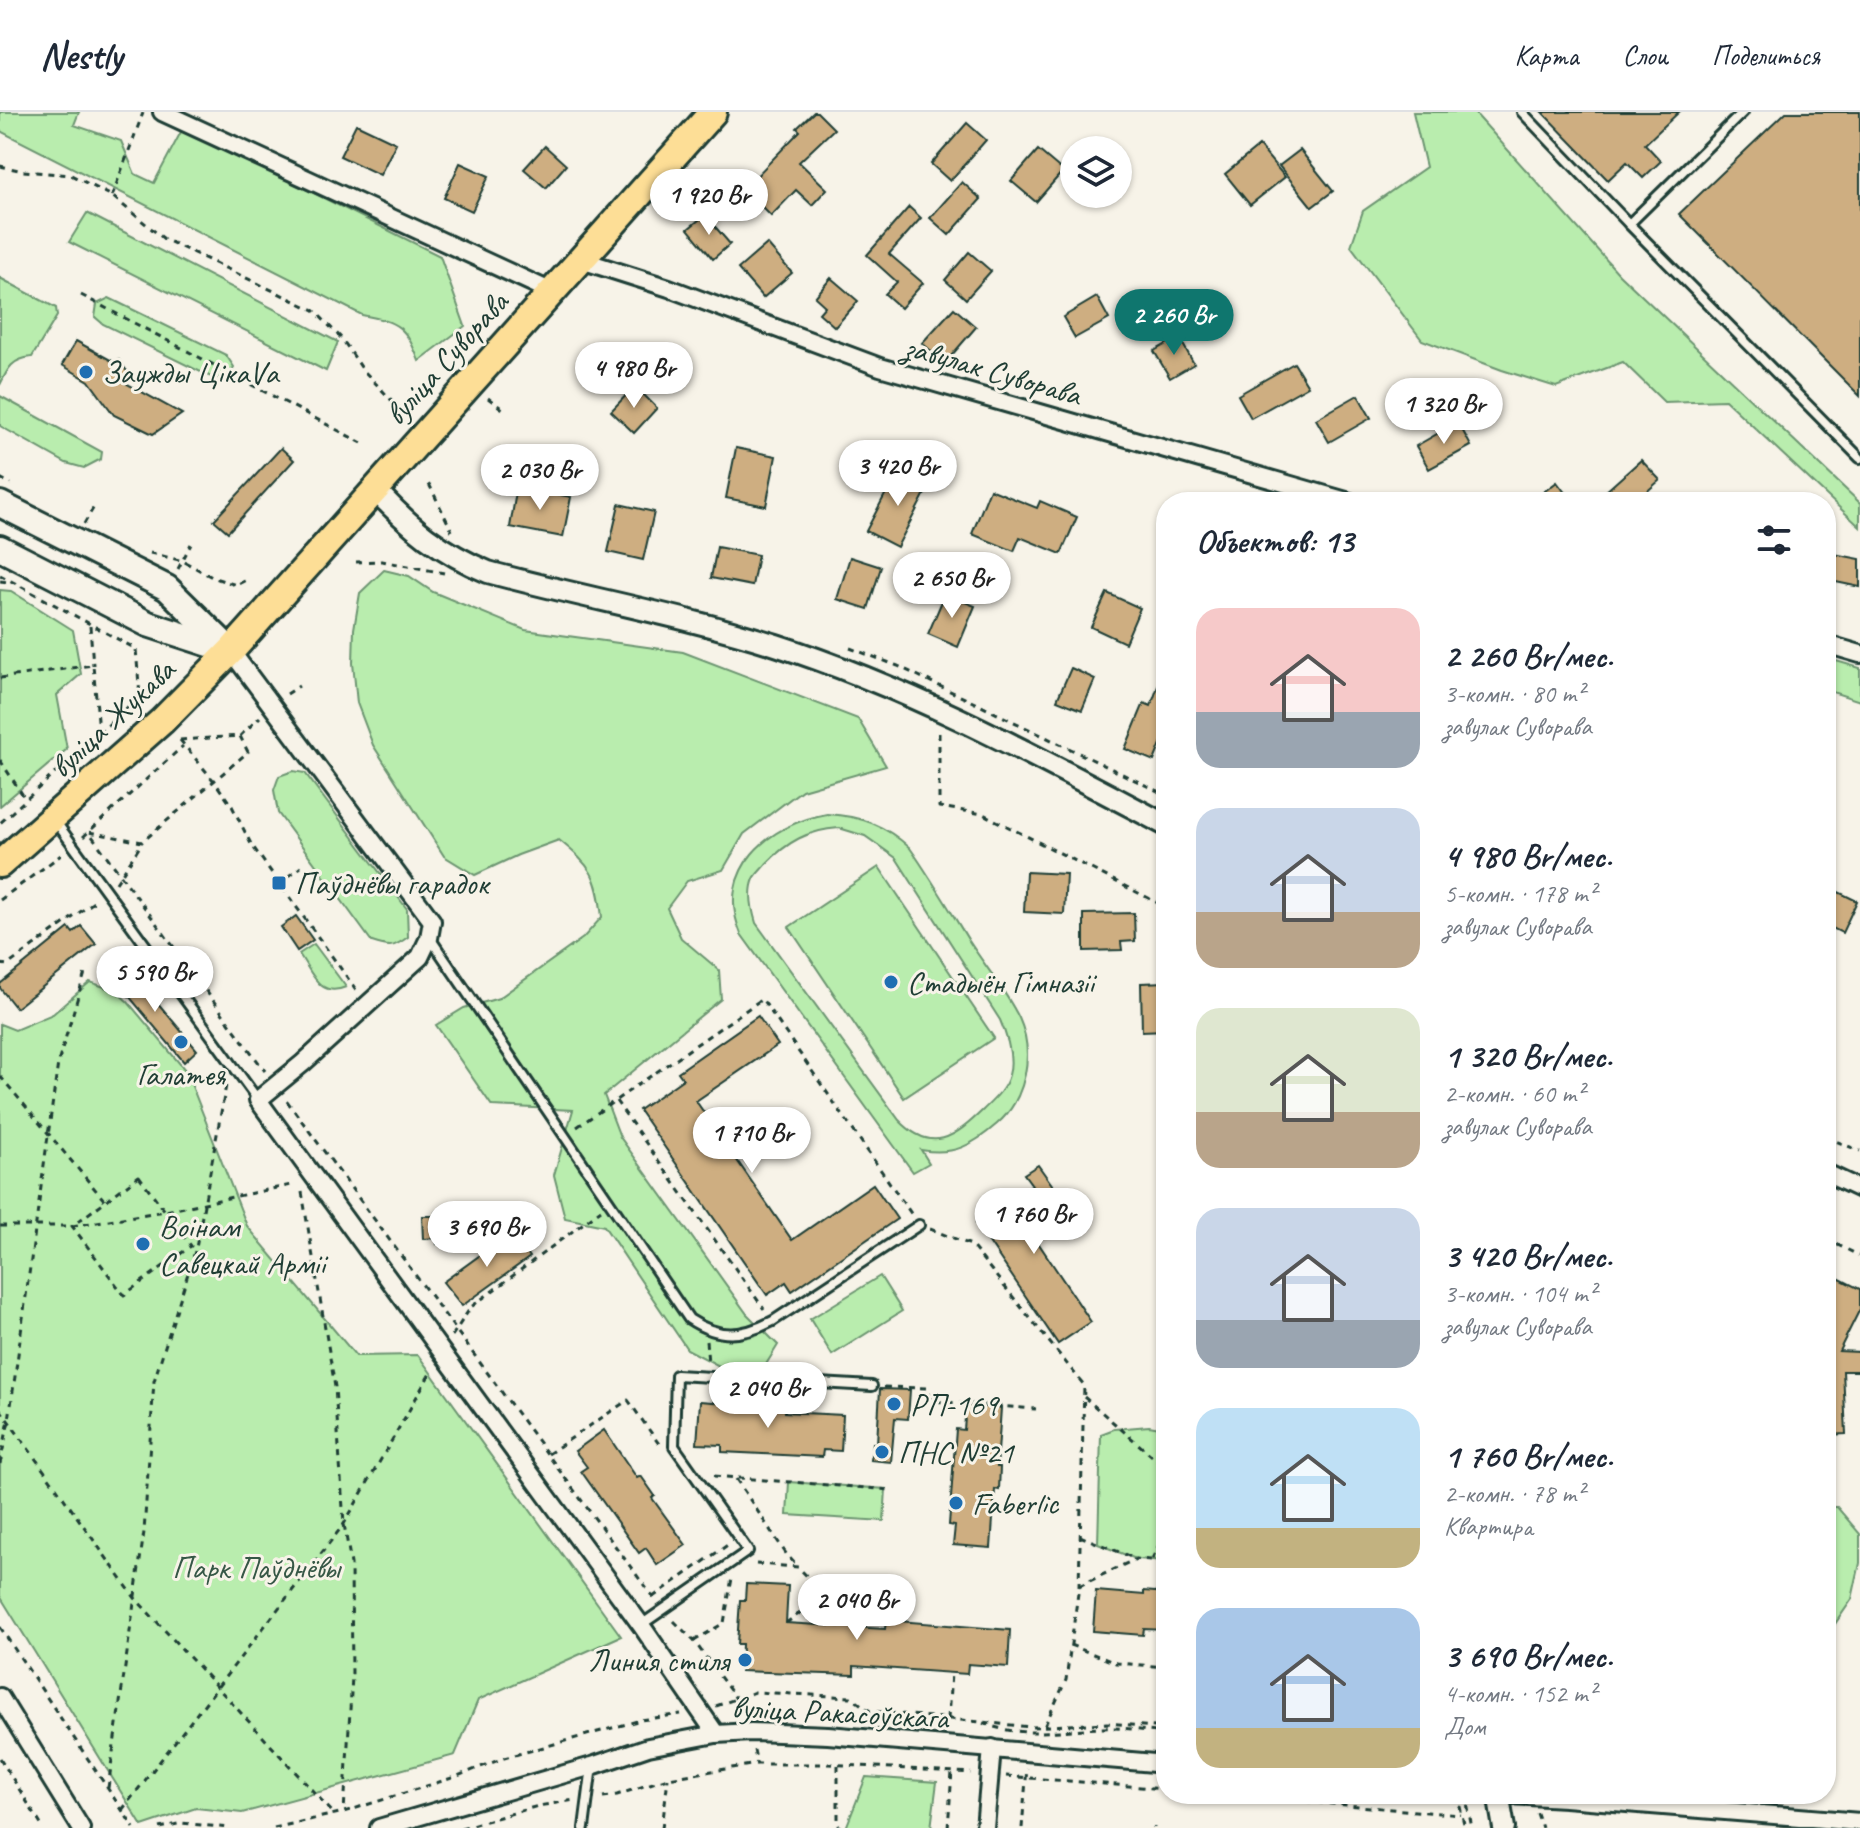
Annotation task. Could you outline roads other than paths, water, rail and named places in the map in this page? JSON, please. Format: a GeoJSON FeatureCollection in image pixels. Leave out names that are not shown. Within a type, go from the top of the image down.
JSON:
{"type":"FeatureCollection","features":[{"type":"Feature","properties":{"kind":"main road","name":"вуліца Суворава"},"geometry":{"type":"LineString","coordinates":[[231,651],[713,112]]}},
{"type":"Feature","properties":{"kind":"main road"},"geometry":{"type":"LineString","coordinates":[[7,495],[167,588],[231,651]]}},
{"type":"Feature","properties":{"kind":"main road"},"geometry":{"type":"LineString","coordinates":[[0,548],[148,624],[231,651]]}},
{"type":"Feature","properties":{"kind":"main road","name":"вуліца Жукава"},"geometry":{"type":"LineString","coordinates":[[0,864],[162,721],[231,651]]}},
{"type":"Feature","properties":{"kind":"street"},"geometry":{"type":"LineString","coordinates":[[162,112],[552,292]]}},
{"type":"Feature","properties":{"kind":"street","name":"завулак Суворава"},"geometry":{"type":"LineString","coordinates":[[581,260],[669,288],[880,367],[1315,492]]}},
{"type":"Feature","properties":{"kind":"street"},"geometry":{"type":"LineString","coordinates":[[375,489],[398,514],[458,560],[523,582],[720,629],[875,681],[976,727],[1156,820]]}},
{"type":"Feature","properties":{"kind":"street"},"geometry":{"type":"LineString","coordinates":[[1836,647],[1860,654]]}},
{"type":"Feature","properties":{"kind":"street"},"geometry":{"type":"LineString","coordinates":[[231,651],[432,921],[429,938],[420,957],[258,1100],[641,1625],[716,1734]]}},
{"type":"Feature","properties":{"kind":"street"},"geometry":{"type":"LineString","coordinates":[[1836,1178],[1860,1189]]}},
{"type":"Feature","properties":{"kind":"street"},"geometry":{"type":"LineString","coordinates":[[0,1697],[81,1828]]}},
{"type":"Feature","properties":{"kind":"street","name":"вуліца Ракасоўскага"},"geometry":{"type":"LineString","coordinates":[[380,1828],[648,1747],[716,1734],[828,1735],[1156,1763]]}},
{"type":"Feature","properties":{"kind":"street"},"geometry":{"type":"LineString","coordinates":[[985,1828],[992,1748]]}},
{"type":"Feature","properties":{"kind":"street"},"geometry":{"type":"LineString","coordinates":[[1500,1804],[1504,1828]]}},
{"type":"Feature","properties":{"kind":"street"},"geometry":{"type":"LineString","coordinates":[[1639,1804],[1860,1822]]}},
{"type":"Feature","properties":{"kind":"lane"},"geometry":{"type":"LineString","coordinates":[[1522,112],[1860,458]]}},
{"type":"Feature","properties":{"kind":"lane"},"geometry":{"type":"LineString","coordinates":[[1629,224],[1743,112]]}},
{"type":"Feature","properties":{"kind":"lane"},"geometry":{"type":"LineString","coordinates":[[53,818],[258,1100]]}},
{"type":"Feature","properties":{"kind":"lane"},"geometry":{"type":"LineString","coordinates":[[429,938],[689,1319],[705,1330],[721,1334],[753,1332],[919,1225]]}},
{"type":"Feature","properties":{"kind":"lane"},"geometry":{"type":"LineString","coordinates":[[641,1625],[748,1551],[674,1446],[676,1375],[872,1386]]}},
{"type":"Feature","properties":{"kind":"lane"},"geometry":{"type":"LineString","coordinates":[[584,1828],[592,1766]]}},
{"type":"Feature","properties":{"kind":"place","name":"Заужды ЦікаVа"},"geometry":{"type":"Point","coordinates":[86,372]}},
{"type":"Feature","properties":{"kind":"place","name":"Паўднёвы гарадок"},"geometry":{"type":"Point","coordinates":[279,883]}},
{"type":"Feature","properties":{"kind":"place","name":"Стадыён Гімназіі"},"geometry":{"type":"Point","coordinates":[891,982]}},
{"type":"Feature","properties":{"kind":"place","name":"Галатея"},"geometry":{"type":"Point","coordinates":[181,1042]}},
{"type":"Feature","properties":{"kind":"place","name":"Воінам Савецкай Арміі"},"geometry":{"type":"Point","coordinates":[143,1244]}},
{"type":"Feature","properties":{"kind":"place","name":"РП-169"},"geometry":{"type":"Point","coordinates":[894,1404]}},
{"type":"Feature","properties":{"kind":"place","name":"ПНС №21"},"geometry":{"type":"Point","coordinates":[882,1452]}},
{"type":"Feature","properties":{"kind":"place","name":"Faberlic"},"geometry":{"type":"Point","coordinates":[956,1503]}},
{"type":"Feature","properties":{"kind":"place","name":"Линия стиля"},"geometry":{"type":"Point","coordinates":[745,1660]}},
{"type":"Feature","properties":{"kind":"park label","name":"Парк Паўднёвы"},"geometry":{"type":"Point","coordinates":[256,1567]}}]}
